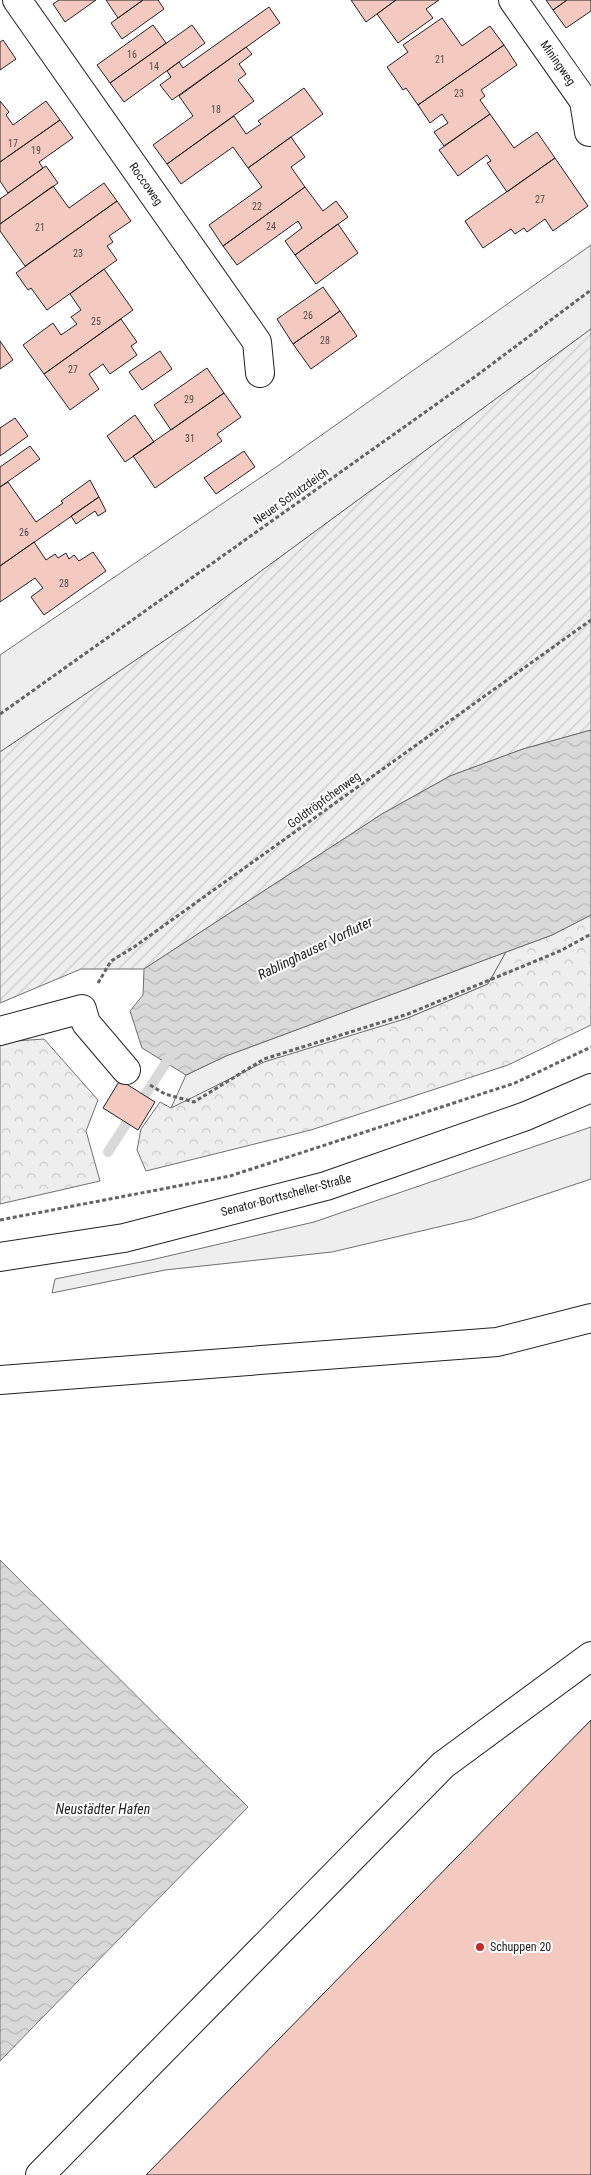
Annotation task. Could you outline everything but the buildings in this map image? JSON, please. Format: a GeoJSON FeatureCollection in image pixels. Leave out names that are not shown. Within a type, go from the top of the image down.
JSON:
{"type":"FeatureCollection","features":[{"type":"Feature","properties":{"kind":"street","name":"Roccoweg"},"geometry":{"type":"LineString","coordinates":[[17,0],[257,342],[260,372]]}},
{"type":"Feature","properties":{"kind":"street","name":"Miningweg"},"geometry":{"type":"LineString","coordinates":[[513,0],[584,101],[589,132]]}},
{"type":"Feature","properties":{"kind":"street"},"geometry":{"type":"LineString","coordinates":[[0,1030],[82,1009],[86,1022],[126,1070]]}},
{"type":"Feature","properties":{"kind":"street","name":"Senator-Borttscheller-Straße"},"geometry":{"type":"LineString","coordinates":[[0,1257],[124,1238],[326,1186],[526,1116],[591,1088]]}},
{"type":"Feature","properties":{"kind":"street"},"geometry":{"type":"LineString","coordinates":[[0,1380],[497,1342],[591,1318]]}},
{"type":"Feature","properties":{"kind":"street"},"geometry":{"type":"LineString","coordinates":[[40,2175],[443,1765],[591,1656]]}},
{"type":"Feature","properties":{"kind":"path","name":"Neuer Schutzdeich"},"geometry":{"type":"LineString","coordinates":[[0,714],[476,376],[591,290]]}},
{"type":"Feature","properties":{"kind":"path","name":"Goldtröpfchenweg"},"geometry":{"type":"LineString","coordinates":[[82,1009],[111,961],[142,941],[591,620]]}},
{"type":"Feature","properties":{"kind":"path"},"geometry":{"type":"LineString","coordinates":[[165,1094],[194,1102],[264,1059],[408,1014],[562,950],[591,934]]}},
{"type":"Feature","properties":{"kind":"path"},"geometry":{"type":"LineString","coordinates":[[0,1220],[230,1176],[516,1083],[591,1047]]}},
{"type":"Feature","properties":{"kind":"green space"},"geometry":{"type":"Polygon","coordinates":[[[591,245],[591,329],[189,624],[0,752],[0,655],[279,465],[591,245]]]}},
{"type":"Feature","properties":{"kind":"green space"},"geometry":{"type":"Polygon","coordinates":[[[591,329],[591,730],[523,749],[450,776],[382,814],[144,969],[81,969],[0,1003],[0,752],[189,624],[591,329]]]}},
{"type":"Feature","properties":{"kind":"green space"},"geometry":{"type":"Polygon","coordinates":[[[591,915],[591,1025],[508,1065],[311,1130],[146,1171],[137,1150],[141,1129],[160,1102],[171,1108],[264,1062],[408,1018],[488,984],[506,952],[552,935],[591,915]]]}},
{"type":"Feature","properties":{"kind":"green space"},"geometry":{"type":"Polygon","coordinates":[[[506,952],[488,984],[408,1018],[171,1108],[186,1075],[226,1056],[506,952]]]}},
{"type":"Feature","properties":{"kind":"green space"},"geometry":{"type":"Polygon","coordinates":[[[44,1039],[98,1100],[86,1131],[100,1181],[0,1204],[0,1042],[44,1039]]]}},
{"type":"Feature","properties":{"kind":"green space"},"geometry":{"type":"Polygon","coordinates":[[[591,1127],[591,1179],[472,1219],[332,1252],[165,1270],[52,1293],[55,1279],[151,1260],[314,1222],[591,1127]]]}},
{"type":"Feature","properties":{"kind":"water"},"geometry":{"type":"Polygon","coordinates":[[[591,730],[591,915],[552,935],[226,1056],[186,1075],[142,1048],[130,1011],[143,995],[144,969],[382,814],[450,776],[523,749],[591,730]]]}},
{"type":"Feature","properties":{"kind":"water","name":"Neustädter Hafen"},"geometry":{"type":"Polygon","coordinates":[[[0,1560],[248,1807],[0,2061],[0,1560]]]}},
{"type":"Feature","properties":{"kind":"waterway","name":"Rablinghauser Vorfluter"},"geometry":{"type":"LineString","coordinates":[[108,1152],[173,1052]]}},
{"type":"Feature","properties":{"kind":"place","name":"Schuppen 20"},"geometry":{"type":"Point","coordinates":[480,1947]}}]}
